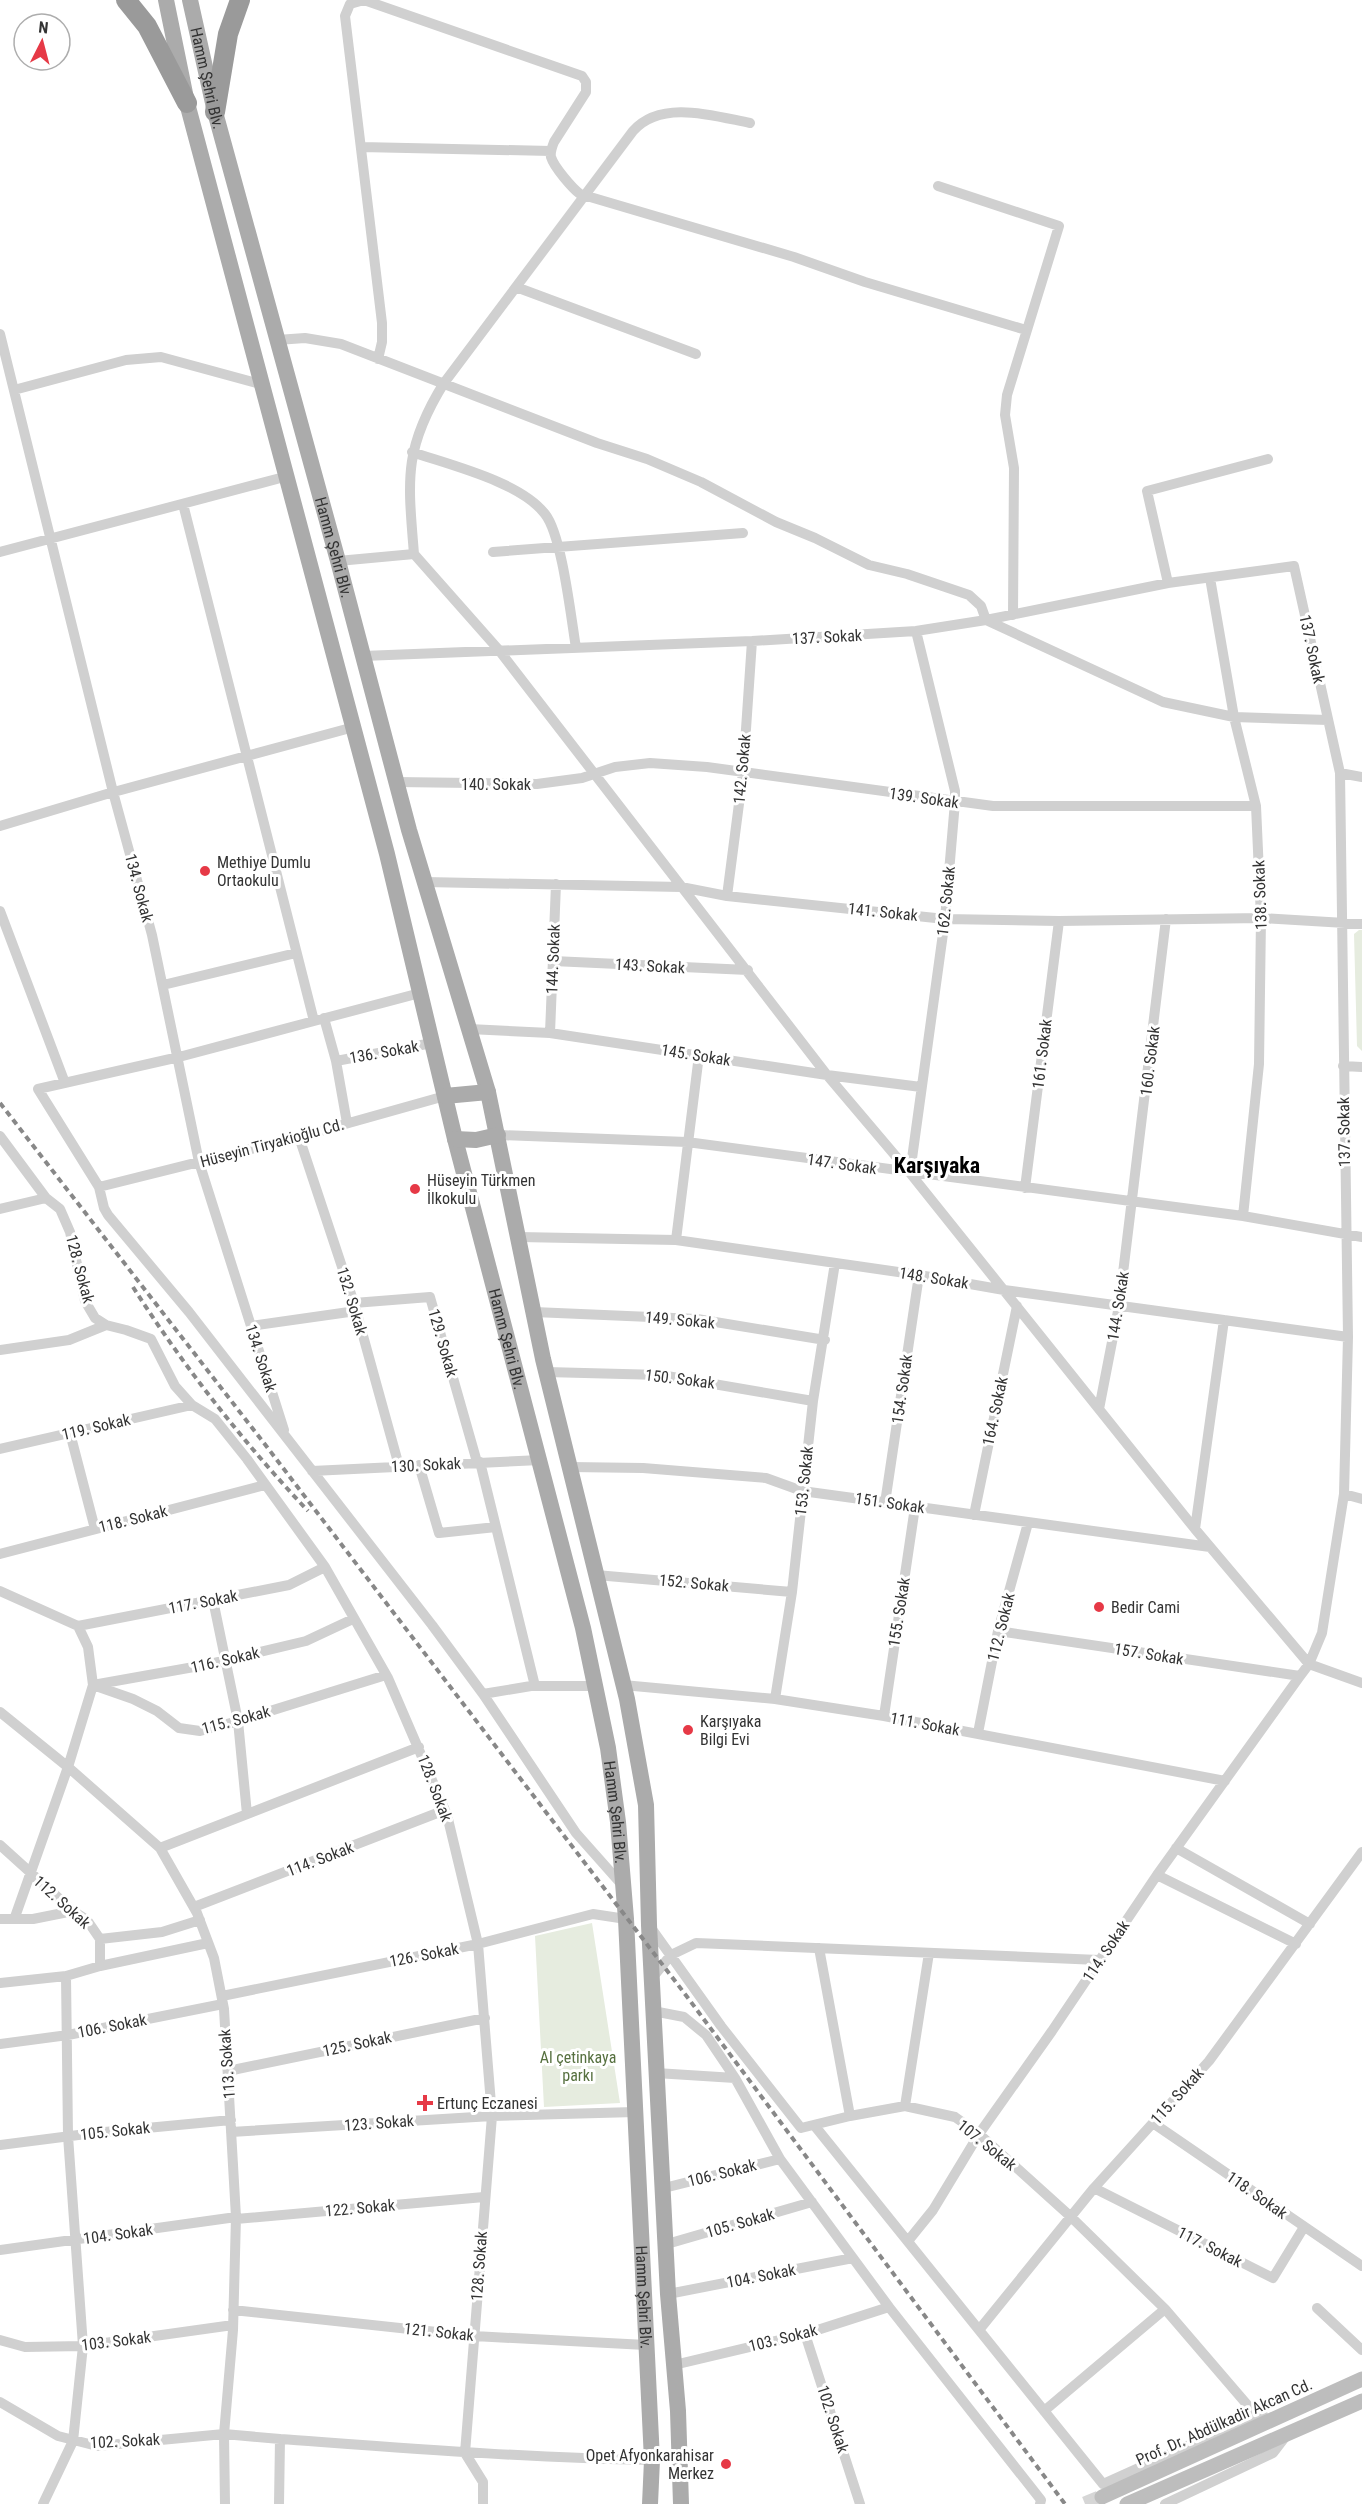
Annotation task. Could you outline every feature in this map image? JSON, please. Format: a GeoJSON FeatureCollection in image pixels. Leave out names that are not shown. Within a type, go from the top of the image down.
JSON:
{"type":"FeatureCollection","features":[{"type":"Feature","properties":{"kind":"highway"},"geometry":{"type":"LineString","coordinates":[[126,0],[147,27],[187,103]]}},
{"type":"Feature","properties":{"kind":"highway"},"geometry":{"type":"LineString","coordinates":[[215,112],[228,34],[240,0]]}},
{"type":"Feature","properties":{"kind":"main road","name":"Hamm Şehri Blv."},"geometry":{"type":"LineString","coordinates":[[166,0],[187,103],[354,728],[455,1138],[540,1460],[596,1686],[609,1748],[626,1919],[652,2460],[650,2504]]}},
{"type":"Feature","properties":{"kind":"main road","name":"Hamm Şehri Blv."},"geometry":{"type":"LineString","coordinates":[[190,0],[215,112],[396,782],[488,1092],[546,1372],[623,1685],[646,1805],[656,2073],[668,2294],[678,2411],[681,2504]]}},
{"type":"Feature","properties":{"kind":"main road"},"geometry":{"type":"LineString","coordinates":[[446,1096],[488,1092]]}},
{"type":"Feature","properties":{"kind":"main road"},"geometry":{"type":"LineString","coordinates":[[455,1138],[476,1140],[498,1135]]}},
{"type":"Feature","properties":{"kind":"main road","name":"Prof. Dr. Abdülkadir Akcan Cd."},"geometry":{"type":"LineString","coordinates":[[1101,2497],[1362,2379]]}},
{"type":"Feature","properties":{"kind":"main road"},"geometry":{"type":"LineString","coordinates":[[1127,2504],[1362,2401]]}},
{"type":"Feature","properties":{"kind":"street"},"geometry":{"type":"LineString","coordinates":[[378,359],[382,342],[382,323],[345,13],[351,4],[364,0],[582,76],[586,82],[586,92],[554,142],[551,159],[574,189],[586,196],[794,257],[865,282],[1026,330]]}},
{"type":"Feature","properties":{"kind":"street"},"geometry":{"type":"LineString","coordinates":[[750,123],[704,114],[667,113],[651,116],[633,131],[444,383],[428,408],[412,452],[409,483],[414,554],[498,649],[827,1075],[910,1173],[1210,1547],[1309,1664],[1362,1683]]}},
{"type":"Feature","properties":{"kind":"street"},"geometry":{"type":"LineString","coordinates":[[361,147],[551,151]]}},
{"type":"Feature","properties":{"kind":"street"},"geometry":{"type":"LineString","coordinates":[[938,186],[1059,226],[1007,396],[1005,415],[1014,468],[1013,615]]}},
{"type":"Feature","properties":{"kind":"street"},"geometry":{"type":"LineString","coordinates":[[516,288],[696,354]]}},
{"type":"Feature","properties":{"kind":"street","name":"134. Sokak"},"geometry":{"type":"LineString","coordinates":[[0,334],[163,985],[200,1162],[287,1439]]}},
{"type":"Feature","properties":{"kind":"street"},"geometry":{"type":"LineString","coordinates":[[277,340],[296,337],[328,341],[444,383],[597,443],[647,459],[701,482],[776,522],[815,538],[869,565],[907,574],[969,595],[981,606],[987,620],[1163,702],[1234,717],[1328,720]]}},
{"type":"Feature","properties":{"kind":"street"},"geometry":{"type":"LineString","coordinates":[[14,390],[126,360],[160,357],[264,385]]}},
{"type":"Feature","properties":{"kind":"street"},"geometry":{"type":"LineString","coordinates":[[412,452],[515,490],[533,501],[547,515],[558,546],[576,648]]}},
{"type":"Feature","properties":{"kind":"street"},"geometry":{"type":"LineString","coordinates":[[1168,583],[1148,491],[1268,459]]}},
{"type":"Feature","properties":{"kind":"street"},"geometry":{"type":"LineString","coordinates":[[0,552],[288,476]]}},
{"type":"Feature","properties":{"kind":"street"},"geometry":{"type":"LineString","coordinates":[[183,504],[296,953],[336,1061],[347,1123]]}},
{"type":"Feature","properties":{"kind":"street"},"geometry":{"type":"LineString","coordinates":[[493,552],[743,533]]}},
{"type":"Feature","properties":{"kind":"street"},"geometry":{"type":"LineString","coordinates":[[338,561],[414,554]]}},
{"type":"Feature","properties":{"kind":"street","name":"137. Sokak"},"geometry":{"type":"LineString","coordinates":[[363,656],[752,641],[916,632],[1013,615],[1168,583],[1294,566],[1340,773],[1344,1234],[1348,1338],[1344,1494],[1322,1633],[1309,1664]]}},
{"type":"Feature","properties":{"kind":"street","name":"138. Sokak"},"geometry":{"type":"LineString","coordinates":[[1210,578],[1234,717],[1256,806],[1261,918],[1260,1064],[1243,1216]]}},
{"type":"Feature","properties":{"kind":"street","name":"162. Sokak"},"geometry":{"type":"LineString","coordinates":[[910,1173],[945,919],[955,802],[955,791],[916,632]]}},
{"type":"Feature","properties":{"kind":"street","name":"142. Sokak"},"geometry":{"type":"LineString","coordinates":[[727,896],[743,772],[752,641]]}},
{"type":"Feature","properties":{"kind":"street"},"geometry":{"type":"LineString","coordinates":[[0,826],[113,792],[354,728]]}},
{"type":"Feature","properties":{"kind":"street","name":"139. Sokak"},"geometry":{"type":"LineString","coordinates":[[594,775],[615,767],[650,763],[743,772],[993,806],[1256,806]]}},
{"type":"Feature","properties":{"kind":"street"},"geometry":{"type":"LineString","coordinates":[[1340,773],[1362,777]]}},
{"type":"Feature","properties":{"kind":"street","name":"140. Sokak"},"geometry":{"type":"LineString","coordinates":[[396,782],[537,784],[594,775]]}},
{"type":"Feature","properties":{"kind":"street","name":"141. Sokak"},"geometry":{"type":"LineString","coordinates":[[425,882],[681,887],[727,896],[945,919],[1059,921],[1261,918],[1362,924]]}},
{"type":"Feature","properties":{"kind":"street","name":"144. Sokak"},"geometry":{"type":"LineString","coordinates":[[550,1033],[556,884]]}},
{"type":"Feature","properties":{"kind":"street"},"geometry":{"type":"LineString","coordinates":[[0,911],[64,1083]]}},
{"type":"Feature","properties":{"kind":"street","name":"160. Sokak"},"geometry":{"type":"LineString","coordinates":[[1133,1203],[1166,920]]}},
{"type":"Feature","properties":{"kind":"street","name":"161. Sokak"},"geometry":{"type":"LineString","coordinates":[[1025,1188],[1059,921]]}},
{"type":"Feature","properties":{"kind":"street"},"geometry":{"type":"LineString","coordinates":[[163,985],[296,953]]}},
{"type":"Feature","properties":{"kind":"street","name":"143. Sokak"},"geometry":{"type":"LineString","coordinates":[[553,961],[748,970]]}},
{"type":"Feature","properties":{"kind":"street"},"geometry":{"type":"LineString","coordinates":[[420,993],[179,1057],[38,1089],[99,1187],[108,1215],[189,1312],[483,1694],[576,1833],[623,1886]]}},
{"type":"Feature","properties":{"kind":"street","name":"145. Sokak"},"geometry":{"type":"LineString","coordinates":[[469,1029],[550,1033],[921,1087]]}},
{"type":"Feature","properties":{"kind":"street","name":"136. Sokak"},"geometry":{"type":"LineString","coordinates":[[336,1061],[432,1043]]}},
{"type":"Feature","properties":{"kind":"street"},"geometry":{"type":"LineString","coordinates":[[676,1240],[699,1055]]}},
{"type":"Feature","properties":{"kind":"street"},"geometry":{"type":"LineString","coordinates":[[1343,1066],[1362,1067]]}},
{"type":"Feature","properties":{"kind":"street","name":"Hüseyin Tiryakioğlu Cd."},"geometry":{"type":"LineString","coordinates":[[99,1187],[299,1137],[446,1096]]}},
{"type":"Feature","properties":{"kind":"street","name":"147. Sokak"},"geometry":{"type":"LineString","coordinates":[[498,1135],[687,1142],[1243,1216],[1362,1237]]}},
{"type":"Feature","properties":{"kind":"street","name":"128. Sokak"},"geometry":{"type":"LineString","coordinates":[[0,1136],[46,1198],[60,1209],[70,1232],[85,1301],[95,1318],[106,1325],[151,1339],[175,1386],[192,1405],[215,1419],[325,1567],[386,1675],[445,1810],[478,1944],[492,2116],[465,2453]]}},
{"type":"Feature","properties":{"kind":"street","name":"132. Sokak"},"geometry":{"type":"LineString","coordinates":[[299,1137],[355,1307],[399,1466]]}},
{"type":"Feature","properties":{"kind":"street"},"geometry":{"type":"LineString","coordinates":[[0,1209],[46,1198]]}},
{"type":"Feature","properties":{"kind":"street","name":"144. Sokak"},"geometry":{"type":"LineString","coordinates":[[1099,1408],[1119,1306],[1133,1203]]}},
{"type":"Feature","properties":{"kind":"street","name":"148. Sokak"},"geometry":{"type":"LineString","coordinates":[[519,1237],[676,1240],[919,1275],[1004,1290],[1348,1338]]}},
{"type":"Feature","properties":{"kind":"street","name":"153. Sokak"},"geometry":{"type":"LineString","coordinates":[[775,1700],[792,1592],[813,1401],[825,1340],[835,1263]]}},
{"type":"Feature","properties":{"kind":"street","name":"154. Sokak"},"geometry":{"type":"LineString","coordinates":[[885,1503],[919,1275]]}},
{"type":"Feature","properties":{"kind":"street","name":"129. Sokak"},"geometry":{"type":"LineString","coordinates":[[355,1307],[430,1297],[479,1462]]}},
{"type":"Feature","properties":{"kind":"street","name":"164. Sokak"},"geometry":{"type":"LineString","coordinates":[[974,1515],[1017,1306]]}},
{"type":"Feature","properties":{"kind":"street"},"geometry":{"type":"LineString","coordinates":[[251,1326],[355,1307]]}},
{"type":"Feature","properties":{"kind":"street","name":"149. Sokak"},"geometry":{"type":"LineString","coordinates":[[534,1312],[697,1319],[825,1340]]}},
{"type":"Feature","properties":{"kind":"street"},"geometry":{"type":"LineString","coordinates":[[1195,1529],[1224,1320]]}},
{"type":"Feature","properties":{"kind":"street"},"geometry":{"type":"LineString","coordinates":[[0,1350],[69,1340],[106,1325]]}},
{"type":"Feature","properties":{"kind":"street","name":"150. Sokak"},"geometry":{"type":"LineString","coordinates":[[546,1372],[662,1375],[813,1401]]}},
{"type":"Feature","properties":{"kind":"street","name":"119. Sokak"},"geometry":{"type":"LineString","coordinates":[[0,1449],[192,1405]]}},
{"type":"Feature","properties":{"kind":"street"},"geometry":{"type":"LineString","coordinates":[[70,1433],[95,1529]]}},
{"type":"Feature","properties":{"kind":"street","name":"130. Sokak"},"geometry":{"type":"LineString","coordinates":[[312,1472],[540,1460]]}},
{"type":"Feature","properties":{"kind":"street"},"geometry":{"type":"LineString","coordinates":[[479,1462],[535,1686]]}},
{"type":"Feature","properties":{"kind":"street"},"geometry":{"type":"LineString","coordinates":[[419,1466],[439,1533],[496,1527]]}},
{"type":"Feature","properties":{"kind":"street","name":"151. Sokak"},"geometry":{"type":"LineString","coordinates":[[570,1467],[643,1468],[766,1478],[802,1491],[1210,1547]]}},
{"type":"Feature","properties":{"kind":"street","name":"118. Sokak"},"geometry":{"type":"LineString","coordinates":[[0,1554],[265,1485]]}},
{"type":"Feature","properties":{"kind":"street"},"geometry":{"type":"LineString","coordinates":[[1344,1494],[1362,1499]]}},
{"type":"Feature","properties":{"kind":"street","name":"155. Sokak"},"geometry":{"type":"LineString","coordinates":[[884,1716],[915,1507]]}},
{"type":"Feature","properties":{"kind":"street","name":"112. Sokak"},"geometry":{"type":"LineString","coordinates":[[978,1733],[998,1631],[1028,1522]]}},
{"type":"Feature","properties":{"kind":"street","name":"117. Sokak"},"geometry":{"type":"LineString","coordinates":[[78,1626],[289,1585],[325,1567]]}},
{"type":"Feature","properties":{"kind":"street","name":"152. Sokak"},"geometry":{"type":"LineString","coordinates":[[596,1575],[792,1592]]}},
{"type":"Feature","properties":{"kind":"street"},"geometry":{"type":"LineString","coordinates":[[0,1591],[78,1626],[88,1647],[93,1685],[68,1767],[30,1873],[5,1917],[33,1919],[73,1911]]}},
{"type":"Feature","properties":{"kind":"street"},"geometry":{"type":"LineString","coordinates":[[213,1600],[238,1721],[247,1814]]}},
{"type":"Feature","properties":{"kind":"street","name":"116. Sokak"},"geometry":{"type":"LineString","coordinates":[[93,1685],[227,1660],[306,1641],[353,1619]]}},
{"type":"Feature","properties":{"kind":"street","name":"157. Sokak"},"geometry":{"type":"LineString","coordinates":[[998,1631],[1300,1677]]}},
{"type":"Feature","properties":{"kind":"street","name":"114. Sokak"},"geometry":{"type":"LineString","coordinates":[[908,2241],[933,2210],[979,2134],[1052,2031],[1157,1875],[1309,1664]]}},
{"type":"Feature","properties":{"kind":"street","name":"115. Sokak"},"geometry":{"type":"LineString","coordinates":[[93,1685],[149,1707],[179,1728],[200,1731],[386,1675]]}},
{"type":"Feature","properties":{"kind":"street","name":"111. Sokak"},"geometry":{"type":"LineString","coordinates":[[623,1685],[775,1700],[884,1716],[1225,1781]]}},
{"type":"Feature","properties":{"kind":"street"},"geometry":{"type":"LineString","coordinates":[[483,1694],[535,1686],[596,1686]]}},
{"type":"Feature","properties":{"kind":"street","name":"113. Sokak"},"geometry":{"type":"LineString","coordinates":[[0,1712],[68,1767],[160,1848],[194,1907],[208,1943],[222,2000],[236,2218],[233,2325],[225,2434],[225,2504]]}},
{"type":"Feature","properties":{"kind":"street"},"geometry":{"type":"LineString","coordinates":[[160,1848],[419,1747]]}},
{"type":"Feature","properties":{"kind":"street","name":"114. Sokak"},"geometry":{"type":"LineString","coordinates":[[194,1907],[445,1810]]}},
{"type":"Feature","properties":{"kind":"street","name":"112. Sokak"},"geometry":{"type":"LineString","coordinates":[[0,1845],[73,1911],[87,1920],[100,1940],[162,1932],[200,1920]]}},
{"type":"Feature","properties":{"kind":"street"},"geometry":{"type":"LineString","coordinates":[[1176,1848],[1310,1924]]}},
{"type":"Feature","properties":{"kind":"street","name":"115. Sokak"},"geometry":{"type":"LineString","coordinates":[[979,2330],[1094,2188],[1209,2061],[1362,1852]]}},
{"type":"Feature","properties":{"kind":"street"},"geometry":{"type":"LineString","coordinates":[[1157,1875],[1296,1944]]}},
{"type":"Feature","properties":{"kind":"street","name":"126. Sokak"},"geometry":{"type":"LineString","coordinates":[[222,2000],[478,1944],[593,1914],[626,1919]]}},
{"type":"Feature","properties":{"kind":"street"},"geometry":{"type":"LineString","coordinates":[[649,1925],[721,2026],[801,2128],[814,2125],[1103,2484],[1257,2415],[1278,2416]]}},
{"type":"Feature","properties":{"kind":"street"},"geometry":{"type":"LineString","coordinates":[[100,1940],[100,1966]]}},
{"type":"Feature","properties":{"kind":"street"},"geometry":{"type":"LineString","coordinates":[[0,1983],[66,1976],[100,1966],[208,1943]]}},
{"type":"Feature","properties":{"kind":"street"},"geometry":{"type":"LineString","coordinates":[[652,1978],[671,1956],[696,1943],[1099,1960]]}},
{"type":"Feature","properties":{"kind":"street"},"geometry":{"type":"LineString","coordinates":[[819,1948],[850,2116]]}},
{"type":"Feature","properties":{"kind":"street"},"geometry":{"type":"LineString","coordinates":[[905,2106],[929,1953]]}},
{"type":"Feature","properties":{"kind":"street"},"geometry":{"type":"LineString","coordinates":[[43,2504],[73,2441],[82,2346],[68,2136],[66,1976]]}},
{"type":"Feature","properties":{"kind":"street","name":"106. Sokak"},"geometry":{"type":"LineString","coordinates":[[0,2044],[68,2035],[222,2000]]}},
{"type":"Feature","properties":{"kind":"street"},"geometry":{"type":"LineString","coordinates":[[653,2011],[684,2017],[706,2035],[735,2078],[780,2159],[890,2307],[1041,2500],[1040,2504]]}},
{"type":"Feature","properties":{"kind":"street","name":"125. Sokak"},"geometry":{"type":"LineString","coordinates":[[228,2071],[485,2018]]}},
{"type":"Feature","properties":{"kind":"street"},"geometry":{"type":"LineString","coordinates":[[656,2073],[735,2078]]}},
{"type":"Feature","properties":{"kind":"street","name":"107. Sokak"},"geometry":{"type":"LineString","coordinates":[[814,2125],[905,2106],[955,2117],[979,2134],[1070,2217],[1165,2309],[1257,2415]]}},
{"type":"Feature","properties":{"kind":"street","name":"123. Sokak"},"geometry":{"type":"LineString","coordinates":[[231,2126],[635,2112]]}},
{"type":"Feature","properties":{"kind":"street","name":"118. Sokak"},"geometry":{"type":"LineString","coordinates":[[1153,2123],[1362,2266]]}},
{"type":"Feature","properties":{"kind":"street","name":"105. Sokak"},"geometry":{"type":"LineString","coordinates":[[0,2145],[68,2136],[231,2126]]}},
{"type":"Feature","properties":{"kind":"street","name":"106. Sokak"},"geometry":{"type":"LineString","coordinates":[[664,2188],[780,2159]]}},
{"type":"Feature","properties":{"kind":"street","name":"117. Sokak"},"geometry":{"type":"LineString","coordinates":[[1094,2188],[1273,2278],[1304,2227]]}},
{"type":"Feature","properties":{"kind":"street","name":"122. Sokak"},"geometry":{"type":"LineString","coordinates":[[236,2218],[484,2197]]}},
{"type":"Feature","properties":{"kind":"street","name":"105. Sokak"},"geometry":{"type":"LineString","coordinates":[[667,2244],[812,2202]]}},
{"type":"Feature","properties":{"kind":"street","name":"104. Sokak"},"geometry":{"type":"LineString","coordinates":[[0,2250],[236,2218]]}},
{"type":"Feature","properties":{"kind":"street","name":"104. Sokak"},"geometry":{"type":"LineString","coordinates":[[668,2294],[853,2258]]}},
{"type":"Feature","properties":{"kind":"street","name":"103. Sokak"},"geometry":{"type":"LineString","coordinates":[[674,2365],[805,2334],[890,2307]]}},
{"type":"Feature","properties":{"kind":"street"},"geometry":{"type":"LineString","coordinates":[[1317,2308],[1362,2350]]}},
{"type":"Feature","properties":{"kind":"street"},"geometry":{"type":"LineString","coordinates":[[1044,2411],[1165,2309]]}},
{"type":"Feature","properties":{"kind":"street","name":"121. Sokak"},"geometry":{"type":"LineString","coordinates":[[233,2310],[474,2336],[646,2345]]}},
{"type":"Feature","properties":{"kind":"street","name":"103. Sokak"},"geometry":{"type":"LineString","coordinates":[[0,2340],[25,2347],[82,2346],[233,2325]]}},
{"type":"Feature","properties":{"kind":"street","name":"102. Sokak"},"geometry":{"type":"LineString","coordinates":[[805,2334],[861,2504]]}},
{"type":"Feature","properties":{"kind":"street","name":"102. Sokak"},"geometry":{"type":"LineString","coordinates":[[0,2402],[58,2436],[97,2446],[225,2434],[465,2453],[568,2459],[652,2460]]}},
{"type":"Feature","properties":{"kind":"street"},"geometry":{"type":"LineString","coordinates":[[1165,2504],[1273,2453],[1289,2432]]}},
{"type":"Feature","properties":{"kind":"street"},"geometry":{"type":"LineString","coordinates":[[279,2504],[280,2439]]}},
{"type":"Feature","properties":{"kind":"street"},"geometry":{"type":"LineString","coordinates":[[465,2453],[483,2482],[483,2504]]}},
{"type":"Feature","properties":{"kind":"green space"},"geometry":{"type":"Polygon","coordinates":[[[1362,930],[1362,1051],[1357,1046],[1354,934],[1362,930]]]}},
{"type":"Feature","properties":{"kind":"green space","name":"Al çetinkaya parkı"},"geometry":{"type":"Polygon","coordinates":[[[592,1923],[620,2103],[544,2107],[535,1936],[592,1923]]]}},
{"type":"Feature","properties":{"kind":"tunnel"},"geometry":{"type":"LineString","coordinates":[[1085,2504],[1102,2497]]}},
{"type":"Feature","properties":{"kind":"railway"},"geometry":{"type":"LineString","coordinates":[[0,1103],[267,1447],[688,1998],[1065,2504]]}},
{"type":"Feature","properties":{"kind":"railway"},"geometry":{"type":"LineString","coordinates":[[133,1287],[215,1403],[308,1511]]}},
{"type":"Feature","properties":{"kind":"place","name":"Methiye Dumlu Ortaokulu"},"geometry":{"type":"Point","coordinates":[205,871]}},
{"type":"Feature","properties":{"kind":"place","name":"Hüseyin Türkmen İlkokulu"},"geometry":{"type":"Point","coordinates":[415,1189]}},
{"type":"Feature","properties":{"kind":"place","name":"Bedir Cami"},"geometry":{"type":"Point","coordinates":[1099,1607]}},
{"type":"Feature","properties":{"kind":"place","name":"Karşıyaka Bilgi Evi"},"geometry":{"type":"Point","coordinates":[688,1730]}},
{"type":"Feature","properties":{"kind":"place","name":"Ertunç Eczanesi"},"geometry":{"type":"Point","coordinates":[425,2103]}},
{"type":"Feature","properties":{"kind":"place","name":"Opet Afyonkarahisar Merkez"},"geometry":{"type":"Point","coordinates":[726,2464]}},
{"type":"Feature","properties":{"kind":"district","name":"Karşıyaka"},"geometry":{"type":"Point","coordinates":[937,1165]}}]}
